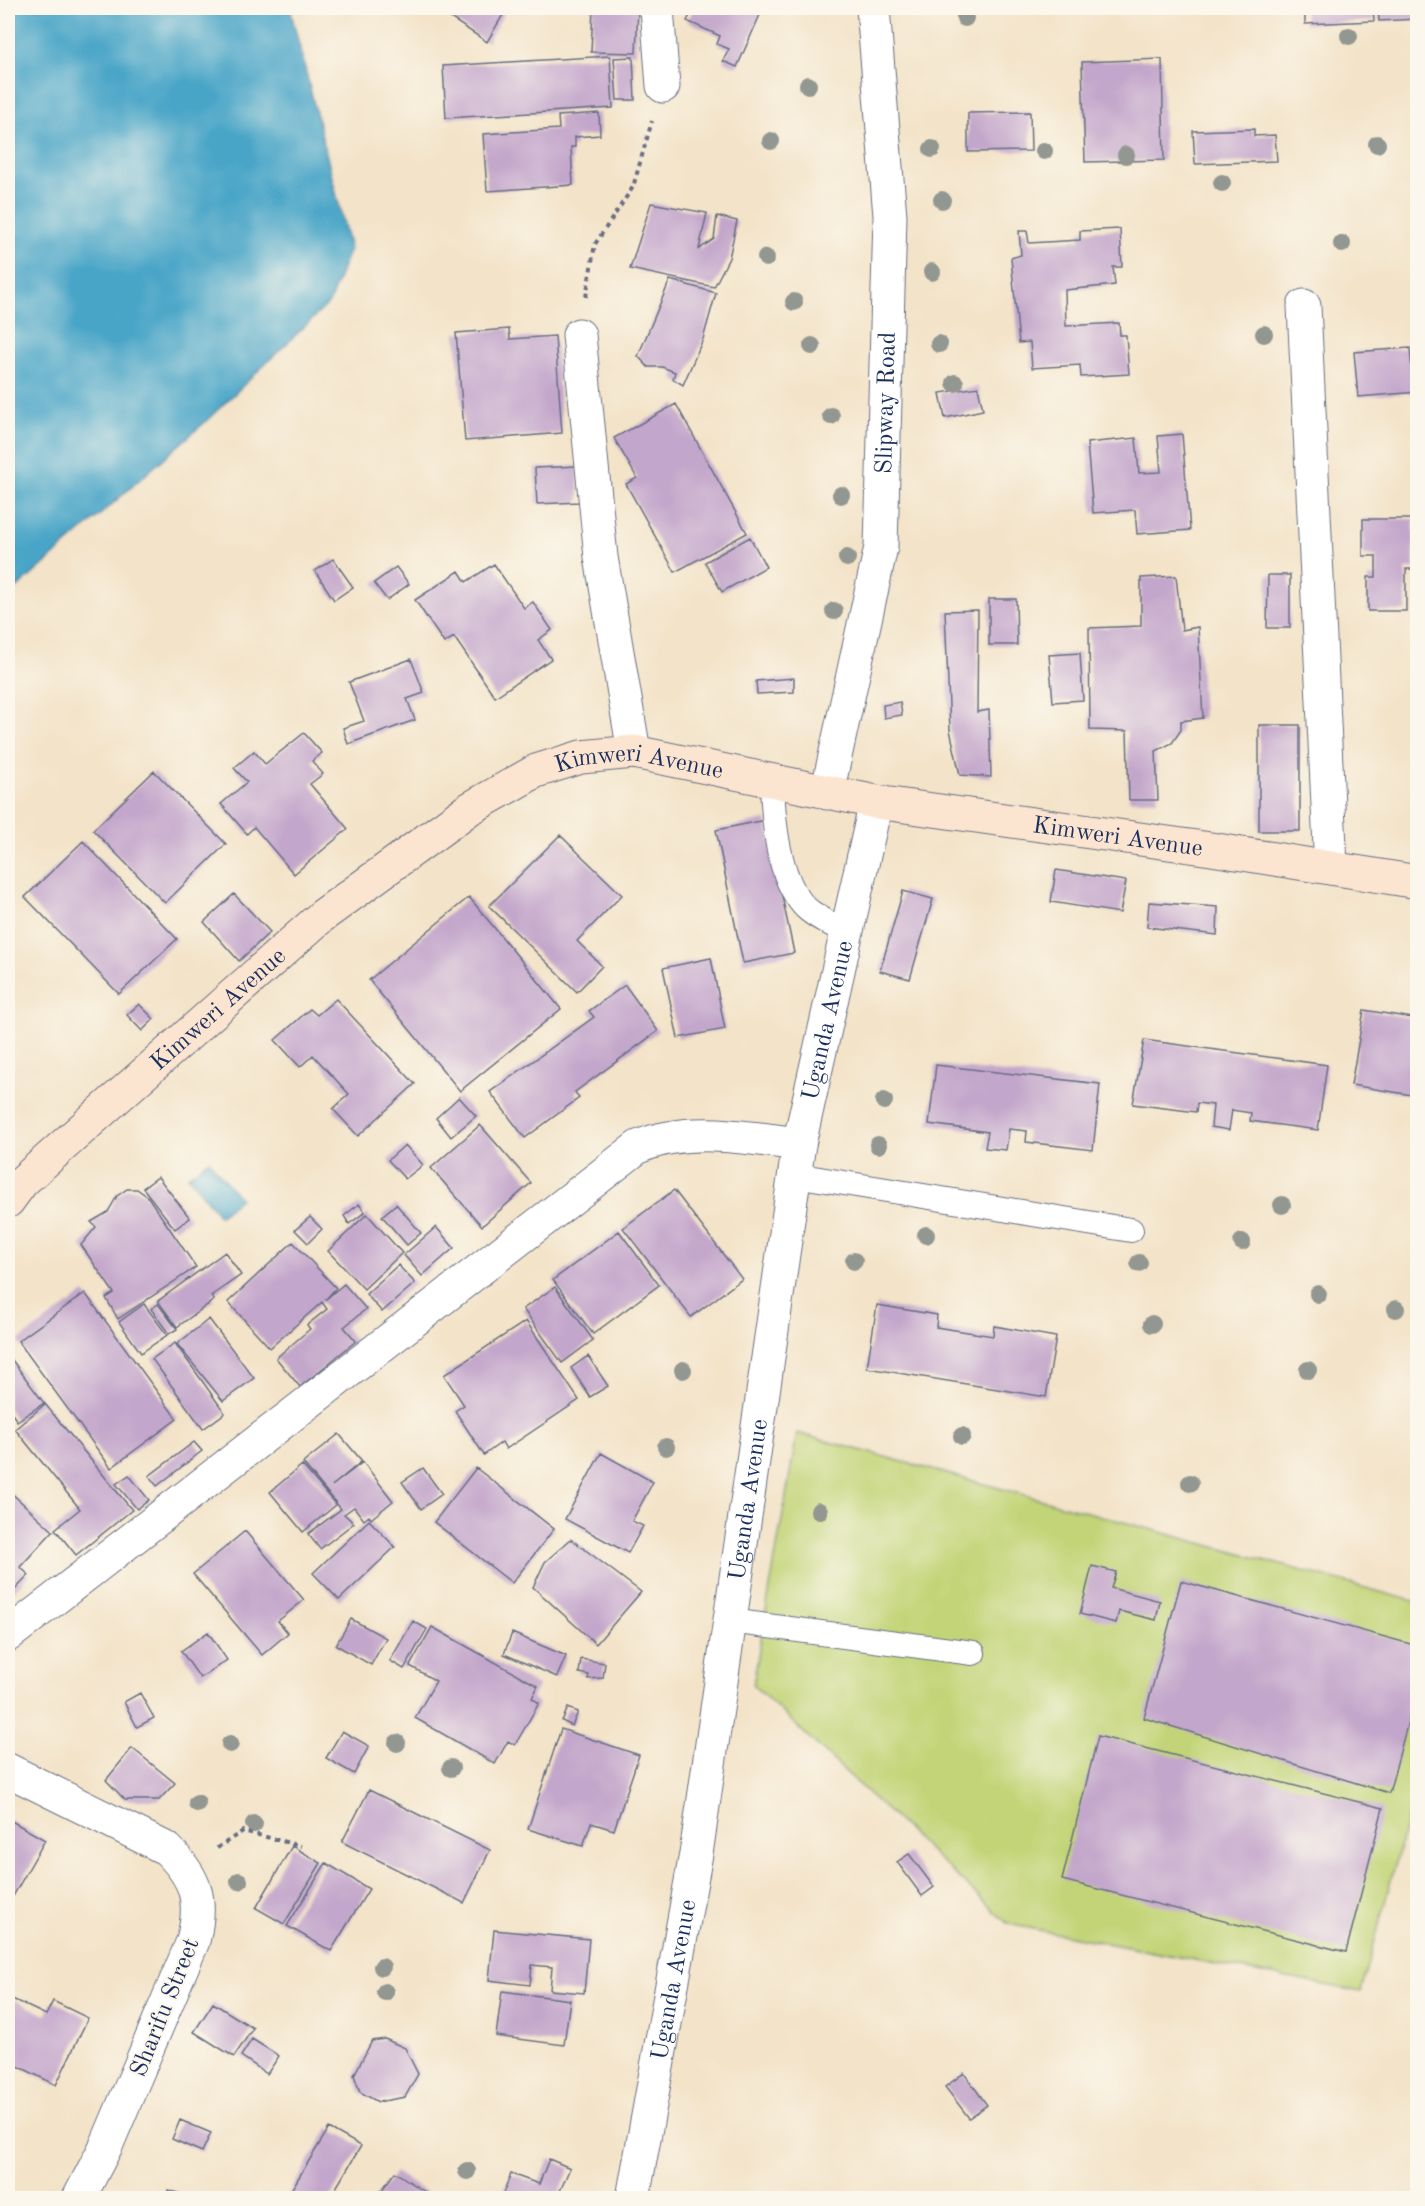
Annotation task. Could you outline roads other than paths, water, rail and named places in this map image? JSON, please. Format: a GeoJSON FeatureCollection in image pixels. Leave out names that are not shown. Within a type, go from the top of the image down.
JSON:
{"type":"FeatureCollection","features":[{"type":"Feature","properties":{"kind":"street"},"geometry":{"type":"LineString","coordinates":[[657,8],[663,86]]}},
{"type":"Feature","properties":{"kind":"street","name":"Slipway Road"},"geometry":{"type":"LineString","coordinates":[[827,793],[881,547],[890,216],[873,8]]}},
{"type":"Feature","properties":{"kind":"street"},"geometry":{"type":"LineString","coordinates":[[1304,306],[1330,868]]}},
{"type":"Feature","properties":{"kind":"street"},"geometry":{"type":"LineString","coordinates":[[579,335],[601,557],[634,752]]}},
{"type":"Feature","properties":{"kind":"street","name":"Kimweri Avenue"},"geometry":{"type":"LineString","coordinates":[[8,1201],[22,1182],[322,916],[469,809],[536,771],[582,757],[634,752],[876,802],[1418,882]]}},
{"type":"Feature","properties":{"kind":"street","name":"Uganda Avenue"},"geometry":{"type":"LineString","coordinates":[[637,2193],[696,1854],[797,1159],[876,802]]}},
{"type":"Feature","properties":{"kind":"street"},"geometry":{"type":"LineString","coordinates":[[8,1635],[638,1147],[655,1140],[684,1135],[730,1136],[797,1159]]}},
{"type":"Feature","properties":{"kind":"street","name":"Sharifu Street"},"geometry":{"type":"LineString","coordinates":[[8,1770],[167,1849],[185,1867],[196,1890],[199,1916],[193,1941],[106,2146],[79,2199]]}},
{"type":"Feature","properties":{"kind":"lane"},"geometry":{"type":"LineString","coordinates":[[772,782],[773,821],[791,884],[804,907],[848,933]]}},
{"type":"Feature","properties":{"kind":"lane"},"geometry":{"type":"LineString","coordinates":[[797,1159],[1131,1230]]}},
{"type":"Feature","properties":{"kind":"lane"},"geometry":{"type":"LineString","coordinates":[[730,1621],[973,1653]]}},
{"type":"Feature","properties":{"kind":"water"},"geometry":{"type":"Polygon","coordinates":[[[8,8],[290,8],[350,249],[329,303],[204,423],[8,596],[8,8]]]}},
{"type":"Feature","properties":{"kind":"water"},"geometry":{"type":"Polygon","coordinates":[[[209,1160],[240,1199],[219,1216],[188,1176],[209,1160]]]}}]}
